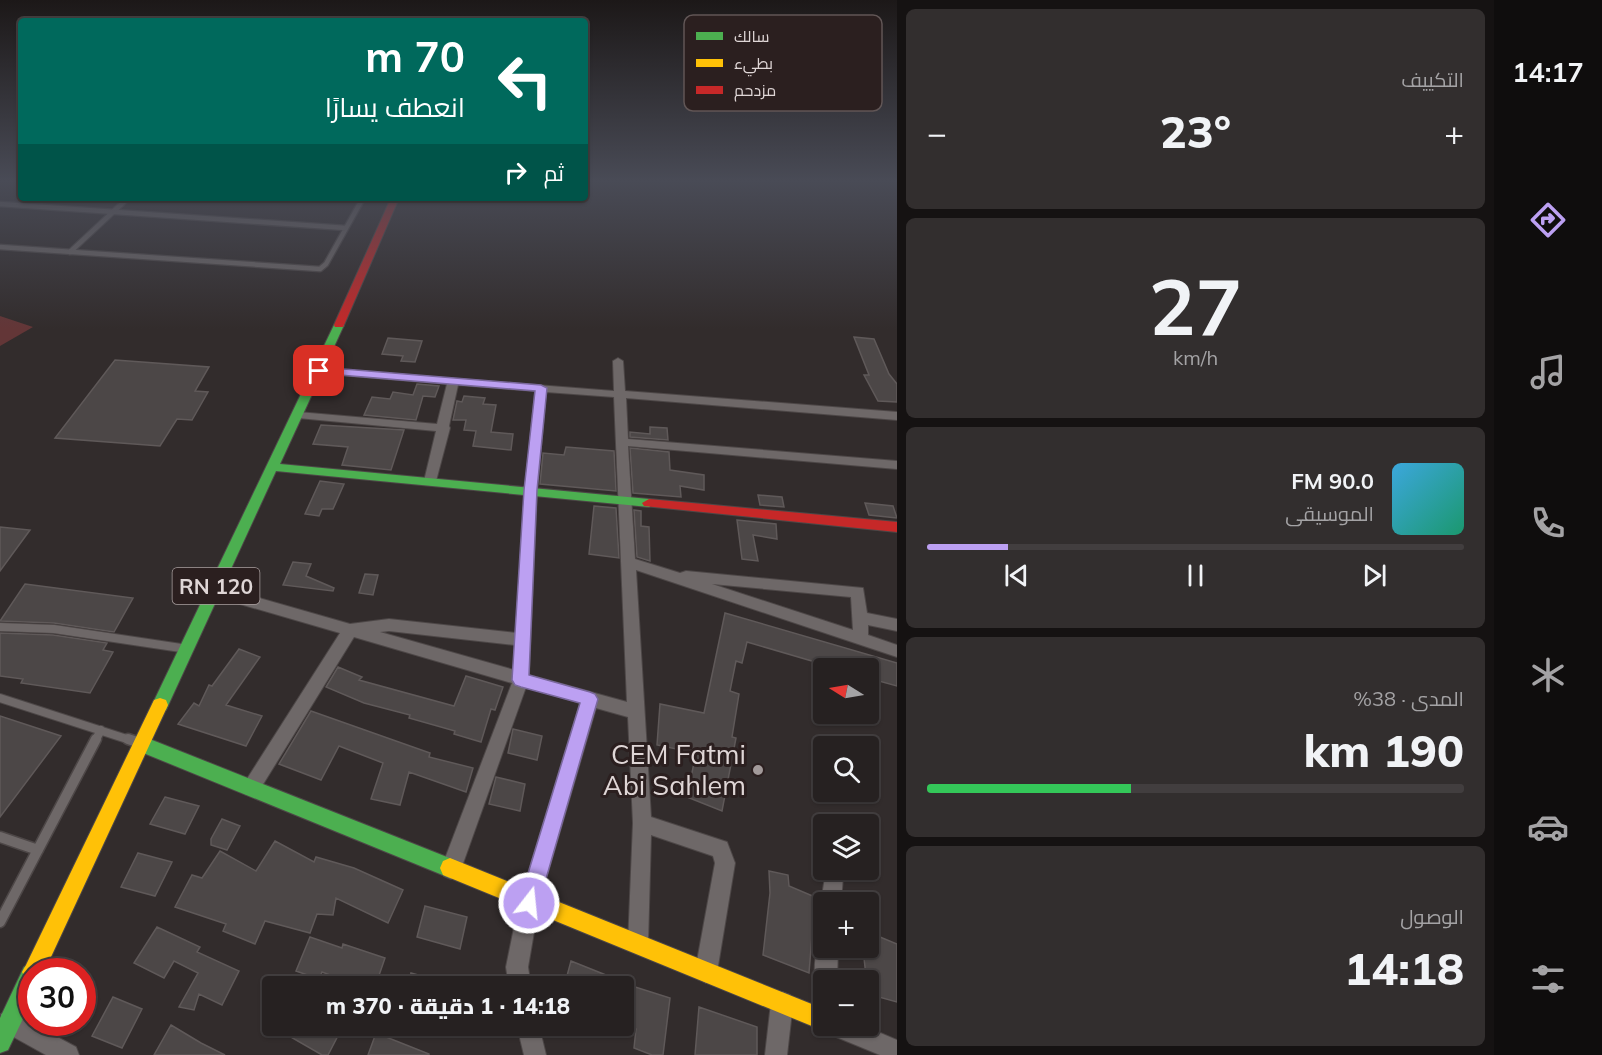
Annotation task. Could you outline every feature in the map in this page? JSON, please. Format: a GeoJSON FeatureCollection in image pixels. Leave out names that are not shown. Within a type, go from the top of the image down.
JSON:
{"type":"FeatureCollection","features":[{"type":"Feature","properties":{"kind":"main road","name":"RN 120"},"geometry":{"type":"LineString","coordinates":[[40,958],[319,371],[381,230]]}},
{"type":"Feature","properties":{"kind":"main road"},"geometry":{"type":"LineString","coordinates":[[273,467],[625,499],[897,527]]}},
{"type":"Feature","properties":{"kind":"main road"},"geometry":{"type":"LineString","coordinates":[[142,744],[451,869],[529,903],[638,944],[813,1015]]}},
{"type":"Feature","properties":{"kind":"main road","name":"RN 120"},"geometry":{"type":"LineString","coordinates":[[5,1032],[18,1004]]}},
{"type":"Feature","properties":{"kind":"street"},"geometry":{"type":"LineString","coordinates":[[618,361],[642,823],[638,944]]}},
{"type":"Feature","properties":{"kind":"street"},"geometry":{"type":"LineString","coordinates":[[319,371],[897,416]]}},
{"type":"Feature","properties":{"kind":"street"},"geometry":{"type":"LineString","coordinates":[[430,481],[453,381]]}},
{"type":"Feature","properties":{"kind":"street"},"geometry":{"type":"LineString","coordinates":[[451,869],[521,680],[531,490],[541,388]]}},
{"type":"Feature","properties":{"kind":"street"},"geometry":{"type":"LineString","coordinates":[[298,415],[444,428]]}},
{"type":"Feature","properties":{"kind":"street"},"geometry":{"type":"LineString","coordinates":[[622,442],[897,465]]}},
{"type":"Feature","properties":{"kind":"street"},"geometry":{"type":"LineString","coordinates":[[629,562],[897,651]]}},
{"type":"Feature","properties":{"kind":"street"},"geometry":{"type":"LineString","coordinates":[[662,573],[858,592],[861,639]]}},
{"type":"Feature","properties":{"kind":"street"},"geometry":{"type":"LineString","coordinates":[[214,591],[636,712]]}},
{"type":"Feature","properties":{"kind":"street"},"geometry":{"type":"LineString","coordinates":[[860,618],[897,626]]}},
{"type":"Feature","properties":{"kind":"street"},"geometry":{"type":"LineString","coordinates":[[350,630],[389,625],[523,640]]}},
{"type":"Feature","properties":{"kind":"street"},"geometry":{"type":"LineString","coordinates":[[251,788],[350,630]]}},
{"type":"Feature","properties":{"kind":"street"},"geometry":{"type":"LineString","coordinates":[[518,976],[517,968],[529,903],[590,699]]}},
{"type":"Feature","properties":{"kind":"street"},"geometry":{"type":"LineString","coordinates":[[642,823],[720,849],[725,862],[706,972]]}},
{"type":"Feature","properties":{"kind":"street"},"geometry":{"type":"LineString","coordinates":[[776,1055],[782,1003]]}},
{"type":"Feature","properties":{"kind":"street"},"geometry":{"type":"LineString","coordinates":[[5,1032],[68,1055]]}},
{"type":"Feature","properties":{"kind":"street"},"geometry":{"type":"LineString","coordinates":[[530,1036],[535,1055]]}},
{"type":"Feature","properties":{"kind":"street"},"geometry":{"type":"LineString","coordinates":[[861,1036],[897,1051]]}},
{"type":"Feature","properties":{"kind":"lane"},"geometry":{"type":"LineString","coordinates":[[70,252],[94,230]]}},
{"type":"Feature","properties":{"kind":"lane"},"geometry":{"type":"LineString","coordinates":[[0,247],[320,269],[326,264],[345,230]]}},
{"type":"Feature","properties":{"kind":"lane"},"geometry":{"type":"LineString","coordinates":[[0,627],[54,629],[187,649]]}},
{"type":"Feature","properties":{"kind":"lane"},"geometry":{"type":"LineString","coordinates":[[0,698],[142,744]]}},
{"type":"Feature","properties":{"kind":"lane"},"geometry":{"type":"LineString","coordinates":[[0,922],[101,730]]}},
{"type":"Feature","properties":{"kind":"lane"},"geometry":{"type":"LineString","coordinates":[[0,837],[38,850]]}},
{"type":"Feature","properties":{"kind":"shaded area"},"geometry":{"type":"Polygon","coordinates":[[[0,316],[33,327],[0,346],[0,316]]]}},
{"type":"Feature","properties":{"kind":"building"},"geometry":{"type":"Polygon","coordinates":[[[854,337],[874,339],[889,374],[897,384],[897,402],[878,401],[864,375],[869,375],[854,337]]]}},
{"type":"Feature","properties":{"kind":"building"},"geometry":{"type":"Polygon","coordinates":[[[388,338],[422,341],[415,362],[401,361],[403,356],[382,354],[388,338]]]}},
{"type":"Feature","properties":{"kind":"building"},"geometry":{"type":"Polygon","coordinates":[[[115,360],[209,367],[195,391],[208,392],[192,420],[177,419],[160,446],[55,438],[115,360]]]}},
{"type":"Feature","properties":{"kind":"building"},"geometry":{"type":"Polygon","coordinates":[[[417,384],[439,386],[435,397],[423,396],[416,420],[364,415],[372,397],[390,399],[393,392],[413,395],[417,384]]]}},
{"type":"Feature","properties":{"kind":"building"},"geometry":{"type":"Polygon","coordinates":[[[464,396],[485,398],[483,404],[496,405],[491,432],[513,434],[511,450],[473,446],[476,431],[464,430],[466,420],[453,420],[457,401],[462,402],[464,396]]]}},
{"type":"Feature","properties":{"kind":"building"},"geometry":{"type":"Polygon","coordinates":[[[321,425],[404,430],[391,470],[342,465],[348,447],[313,444],[321,425]]]}},
{"type":"Feature","properties":{"kind":"building"},"geometry":{"type":"Polygon","coordinates":[[[650,427],[667,428],[668,440],[630,437],[630,432],[650,434],[650,427]]]}},
{"type":"Feature","properties":{"kind":"building"},"geometry":{"type":"Polygon","coordinates":[[[566,447],[614,451],[616,491],[540,484],[543,453],[564,455],[566,447]]]}},
{"type":"Feature","properties":{"kind":"building"},"geometry":{"type":"Polygon","coordinates":[[[630,448],[669,452],[670,470],[704,475],[704,490],[680,486],[681,497],[633,493],[630,448]]]}},
{"type":"Feature","properties":{"kind":"building"},"geometry":{"type":"Polygon","coordinates":[[[320,481],[344,484],[333,509],[322,509],[319,516],[305,514],[320,481]]]}},
{"type":"Feature","properties":{"kind":"building"},"geometry":{"type":"Polygon","coordinates":[[[758,495],[782,497],[784,507],[760,505],[758,495]]]}},
{"type":"Feature","properties":{"kind":"building"},"geometry":{"type":"Polygon","coordinates":[[[865,503],[893,506],[897,518],[869,515],[865,503]]]}},
{"type":"Feature","properties":{"kind":"building"},"geometry":{"type":"Polygon","coordinates":[[[594,506],[616,508],[619,558],[589,554],[594,506]]]}},
{"type":"Feature","properties":{"kind":"building"},"geometry":{"type":"Polygon","coordinates":[[[634,510],[641,511],[641,526],[649,527],[650,561],[637,557],[634,510]]]}},
{"type":"Feature","properties":{"kind":"building"},"geometry":{"type":"Polygon","coordinates":[[[737,520],[776,524],[777,539],[753,535],[758,561],[742,559],[737,520]]]}},
{"type":"Feature","properties":{"kind":"building"},"geometry":{"type":"Polygon","coordinates":[[[0,527],[30,530],[0,571],[0,527]]]}},
{"type":"Feature","properties":{"kind":"building"},"geometry":{"type":"Polygon","coordinates":[[[293,562],[311,564],[306,576],[334,588],[333,591],[283,585],[293,562]]]}},
{"type":"Feature","properties":{"kind":"building"},"geometry":{"type":"Polygon","coordinates":[[[365,574],[378,575],[373,595],[359,593],[365,574]]]}},
{"type":"Feature","properties":{"kind":"building"},"geometry":{"type":"Polygon","coordinates":[[[25,584],[133,598],[114,632],[54,623],[0,621],[25,584]]]}},
{"type":"Feature","properties":{"kind":"building"},"geometry":{"type":"Polygon","coordinates":[[[725,613],[897,663],[897,686],[879,681],[879,658],[813,658],[813,661],[747,642],[742,663],[736,661],[730,691],[739,694],[732,737],[736,738],[722,811],[687,797],[696,753],[657,745],[660,704],[704,713],[725,613]]]}},
{"type":"Feature","properties":{"kind":"building"},"geometry":{"type":"Polygon","coordinates":[[[0,633],[53,635],[107,643],[103,650],[113,652],[90,693],[21,683],[23,679],[0,676],[0,633]]]}},
{"type":"Feature","properties":{"kind":"building"},"geometry":{"type":"Polygon","coordinates":[[[239,649],[260,657],[226,705],[262,716],[246,746],[178,724],[194,703],[199,706],[209,685],[212,686],[239,649]]]}},
{"type":"Feature","properties":{"kind":"building"},"geometry":{"type":"Polygon","coordinates":[[[338,667],[362,677],[359,680],[454,706],[466,676],[503,687],[495,710],[491,709],[481,742],[454,734],[455,731],[409,718],[410,715],[364,703],[326,687],[338,667]]]}},
{"type":"Feature","properties":{"kind":"building"},"geometry":{"type":"Polygon","coordinates":[[[311,711],[430,753],[429,757],[473,768],[466,792],[409,772],[400,805],[371,799],[383,763],[339,746],[321,780],[279,764],[311,711]]]}},
{"type":"Feature","properties":{"kind":"building"},"geometry":{"type":"Polygon","coordinates":[[[0,716],[61,736],[0,817],[0,716]]]}},
{"type":"Feature","properties":{"kind":"building"},"geometry":{"type":"Polygon","coordinates":[[[513,729],[542,736],[537,760],[508,753],[513,729]]]}},
{"type":"Feature","properties":{"kind":"building"},"geometry":{"type":"Polygon","coordinates":[[[496,777],[525,784],[520,811],[489,804],[496,777]]]}},
{"type":"Feature","properties":{"kind":"building"},"geometry":{"type":"Polygon","coordinates":[[[165,797],[199,806],[185,834],[150,824],[165,797]]]}},
{"type":"Feature","properties":{"kind":"building"},"geometry":{"type":"Polygon","coordinates":[[[222,819],[240,826],[227,850],[211,845],[211,839],[222,819]]]}},
{"type":"Feature","properties":{"kind":"building"},"geometry":{"type":"Polygon","coordinates":[[[275,841],[314,862],[316,857],[354,868],[403,890],[388,923],[336,898],[333,915],[317,914],[310,933],[265,921],[255,944],[223,931],[226,924],[175,907],[192,875],[202,878],[220,851],[256,871],[275,841]]]}},
{"type":"Feature","properties":{"kind":"building"},"geometry":{"type":"Polygon","coordinates":[[[138,853],[172,862],[155,896],[121,887],[138,853]]]}},
{"type":"Feature","properties":{"kind":"building"},"geometry":{"type":"Polygon","coordinates":[[[769,871],[788,875],[789,886],[813,896],[809,973],[763,955],[770,893],[769,871]]]}},
{"type":"Feature","properties":{"kind":"building"},"geometry":{"type":"Polygon","coordinates":[[[425,906],[467,917],[460,949],[417,937],[425,906]]]}},
{"type":"Feature","properties":{"kind":"building"},"geometry":{"type":"Polygon","coordinates":[[[157,927],[200,947],[197,952],[239,971],[222,1005],[199,994],[194,1010],[179,1007],[198,973],[174,961],[164,978],[134,963],[157,927]]]}},
{"type":"Feature","properties":{"kind":"building"},"geometry":{"type":"Polygon","coordinates":[[[310,937],[342,948],[343,944],[385,958],[379,976],[333,976],[322,972],[320,976],[310,976],[296,971],[310,937]]]}},
{"type":"Feature","properties":{"kind":"building"},"geometry":{"type":"Polygon","coordinates":[[[879,937],[897,944],[897,1002],[879,997],[879,970],[865,970],[864,958],[879,958],[879,937]]]}},
{"type":"Feature","properties":{"kind":"building"},"geometry":{"type":"Polygon","coordinates":[[[571,961],[606,975],[606,976],[567,976],[571,961]]]}},
{"type":"Feature","properties":{"kind":"building"},"geometry":{"type":"Polygon","coordinates":[[[634,987],[670,998],[663,1055],[652,1055],[634,1048],[636,1029],[634,1028],[634,987]]]}},
{"type":"Feature","properties":{"kind":"building"},"geometry":{"type":"Polygon","coordinates":[[[113,997],[142,1009],[122,1048],[92,1036],[96,1036],[96,1029],[113,997]]]}},
{"type":"Feature","properties":{"kind":"building"},"geometry":{"type":"Polygon","coordinates":[[[699,1007],[757,1027],[757,1055],[695,1055],[699,1007]]]}},
{"type":"Feature","properties":{"kind":"building"},"geometry":{"type":"Polygon","coordinates":[[[171,1025],[201,1043],[225,1055],[154,1055],[171,1025]]]}},
{"type":"Feature","properties":{"kind":"building"},"geometry":{"type":"Polygon","coordinates":[[[289,1036],[338,1036],[328,1055],[322,1055],[289,1036]]]}},
{"type":"Feature","properties":{"kind":"building"},"geometry":{"type":"Polygon","coordinates":[[[375,1036],[384,1036],[429,1054],[429,1055],[368,1055],[375,1036]]]}},
{"type":"Feature","properties":{"kind":"traffic: fast"},"geometry":{"type":"LineString","coordinates":[[160,705],[339,325]]}},
{"type":"Feature","properties":{"kind":"traffic: fast"},"geometry":{"type":"LineString","coordinates":[[273,467],[649,503]]}},
{"type":"Feature","properties":{"kind":"traffic: fast"},"geometry":{"type":"LineString","coordinates":[[142,744],[450,868]]}},
{"type":"Feature","properties":{"kind":"traffic: fast"},"geometry":{"type":"LineString","coordinates":[[0,1042],[18,1004]]}},
{"type":"Feature","properties":{"kind":"traffic: slow"},"geometry":{"type":"LineString","coordinates":[[40,958],[160,705]]}},
{"type":"Feature","properties":{"kind":"traffic: slow"},"geometry":{"type":"LineString","coordinates":[[450,868],[813,1016]]}},
{"type":"Feature","properties":{"kind":"traffic: jam"},"geometry":{"type":"LineString","coordinates":[[339,325],[381,230]]}},
{"type":"Feature","properties":{"kind":"traffic: jam"},"geometry":{"type":"LineString","coordinates":[[649,503],[897,527]]}},
{"type":"Feature","properties":{"kind":"place","name":"CEM Fatmi Abi Sahlem"},"geometry":{"type":"Point","coordinates":[758,770]}},
{"type":"Feature","properties":{"kind":"route"},"geometry":{"type":"LineString","coordinates":[[319,371],[541,388],[531,490],[521,680],[590,699],[529,903]]}}]}
